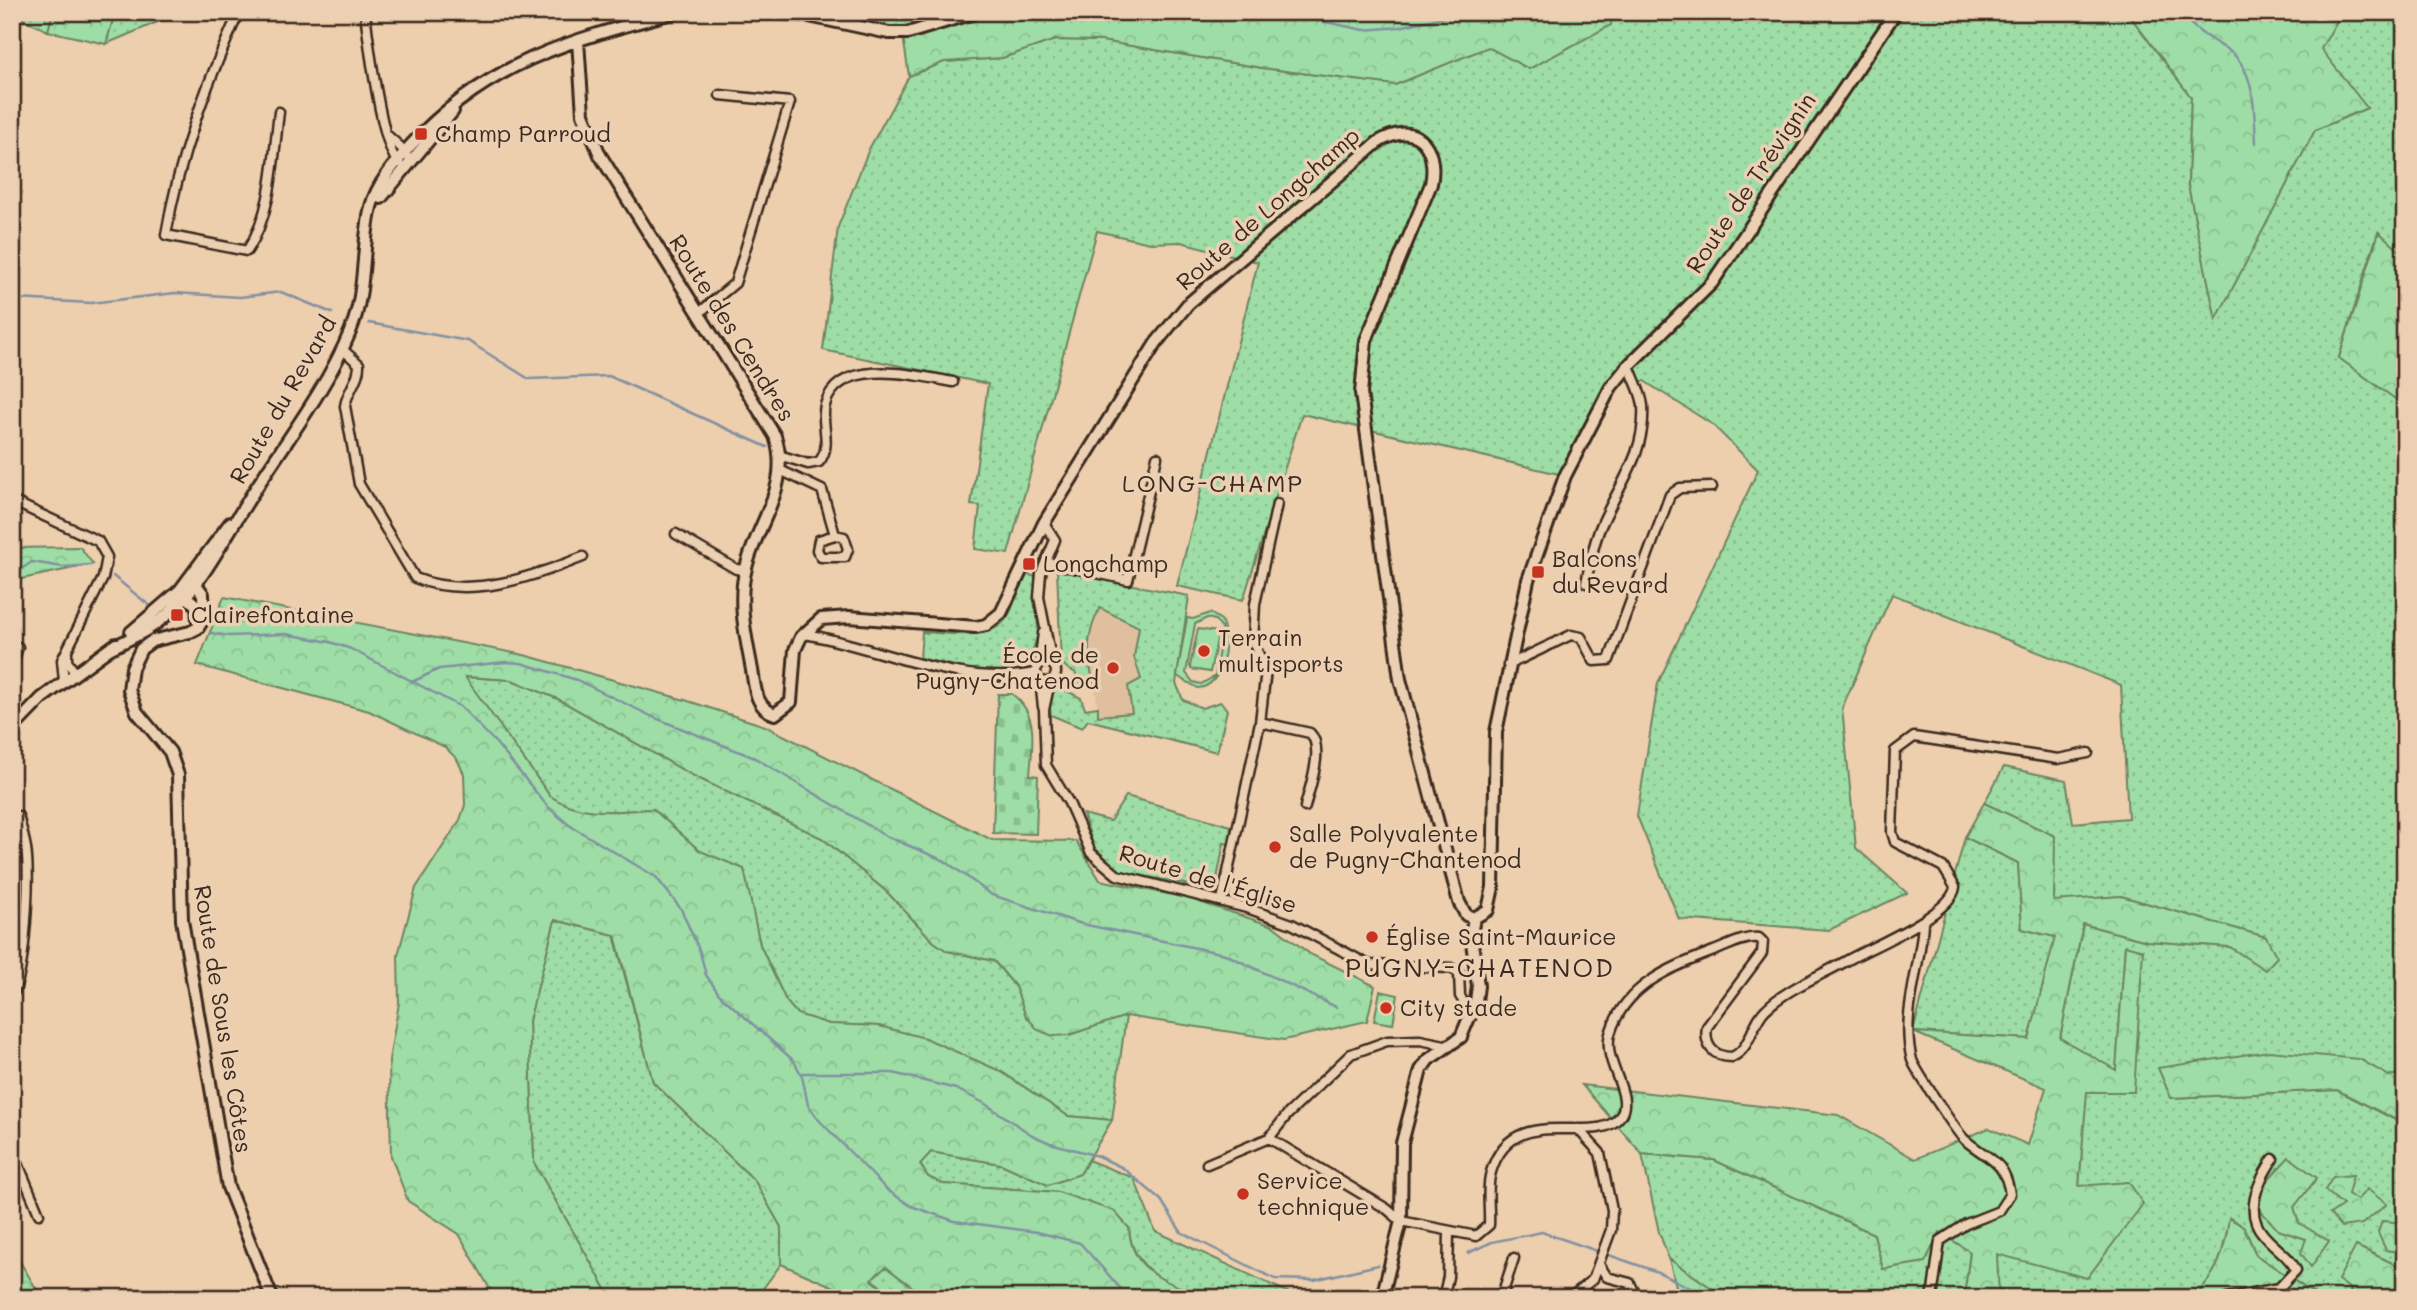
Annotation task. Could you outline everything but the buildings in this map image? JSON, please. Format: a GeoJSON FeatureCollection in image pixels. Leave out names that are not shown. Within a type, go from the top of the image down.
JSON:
{"type":"FeatureCollection","features":[{"type":"Feature","properties":{"kind":"street"},"geometry":{"type":"LineString","coordinates":[[239,12],[203,92],[172,201],[166,235],[247,251],[259,234],[269,191],[279,112]]}},
{"type":"Feature","properties":{"kind":"street"},"geometry":{"type":"LineString","coordinates":[[365,12],[376,92],[388,136],[402,163]]}},
{"type":"Feature","properties":{"kind":"street","name":"Route du Revard"},"geometry":{"type":"LineString","coordinates":[[402,163],[405,152],[438,116],[471,90],[502,71],[578,41],[676,12]]}},
{"type":"Feature","properties":{"kind":"street"},"geometry":{"type":"LineString","coordinates":[[766,12],[804,15],[889,33],[908,33],[977,12]]}},
{"type":"Feature","properties":{"kind":"street","name":"Route de Trévignin"},"geometry":{"type":"LineString","coordinates":[[1474,918],[1488,910],[1493,887],[1493,773],[1496,732],[1508,666],[1528,580],[1565,476],[1611,387],[1629,365],[1712,283],[1896,12]]}},
{"type":"Feature","properties":{"kind":"street","name":"Route des Cendres"},"geometry":{"type":"LineString","coordinates":[[578,41],[583,114],[600,155],[775,436],[782,456],[782,471],[745,570],[745,630],[756,694],[760,704],[768,712],[780,712],[791,702],[795,650],[804,634]]}},
{"type":"Feature","properties":{"kind":"street","name":"Route du Revard"},"geometry":{"type":"LineString","coordinates":[[12,729],[64,681],[111,648],[160,621],[192,582],[244,508],[342,349],[360,299],[368,230],[385,191],[402,163],[471,90]]}},
{"type":"Feature","properties":{"kind":"street"},"geometry":{"type":"LineString","coordinates":[[699,313],[735,284],[790,102],[720,95]]}},
{"type":"Feature","properties":{"kind":"street","name":"Route de Longchamp"},"geometry":{"type":"LineString","coordinates":[[804,634],[821,619],[830,617],[976,627],[986,625],[1001,613],[1042,528],[1156,343],[1188,304],[1377,143],[1397,133],[1406,132],[1421,139],[1432,161],[1431,184],[1366,340],[1361,393],[1400,680],[1459,902],[1466,915],[1474,918]]}},
{"type":"Feature","properties":{"kind":"street"},"geometry":{"type":"LineString","coordinates":[[388,136],[405,152]]}},
{"type":"Feature","properties":{"kind":"street"},"geometry":{"type":"LineString","coordinates":[[342,349],[359,364],[359,370],[346,396],[345,406],[359,484],[415,578],[458,585],[512,582],[583,557]]}},
{"type":"Feature","properties":{"kind":"street"},"geometry":{"type":"LineString","coordinates":[[1586,583],[1592,552],[1602,525],[1640,447],[1643,403],[1629,365]]}},
{"type":"Feature","properties":{"kind":"street"},"geometry":{"type":"LineString","coordinates":[[782,456],[808,464],[819,462],[825,455],[825,404],[836,389],[851,378],[890,371],[953,382]]}},
{"type":"Feature","properties":{"kind":"street"},"geometry":{"type":"LineString","coordinates":[[1045,562],[1128,580],[1157,457]]}},
{"type":"Feature","properties":{"kind":"street"},"geometry":{"type":"LineString","coordinates":[[782,471],[822,491],[835,535]]}},
{"type":"Feature","properties":{"kind":"street"},"geometry":{"type":"LineString","coordinates":[[1508,666],[1572,635],[1581,637],[1594,661],[1609,660],[1670,495],[1680,488],[1712,487]]}},
{"type":"Feature","properties":{"kind":"street"},"geometry":{"type":"LineString","coordinates":[[12,501],[98,541],[107,556],[103,578],[61,668],[64,681]]}},
{"type":"Feature","properties":{"kind":"street"},"geometry":{"type":"LineString","coordinates":[[1222,900],[1260,722],[1266,670],[1253,642],[1255,604],[1276,504]]}},
{"type":"Feature","properties":{"kind":"street"},"geometry":{"type":"LineString","coordinates":[[804,634],[830,639],[876,654],[993,678],[1057,672],[1043,630],[1039,597],[1041,573],[1055,540],[1042,528]]}},
{"type":"Feature","properties":{"kind":"street"},"geometry":{"type":"LineString","coordinates":[[676,534],[736,569],[745,570]]}},
{"type":"Feature","properties":{"kind":"street"},"geometry":{"type":"LineString","coordinates":[[192,582],[205,602],[204,618],[198,628]]}},
{"type":"Feature","properties":{"kind":"street"},"geometry":{"type":"LineString","coordinates":[[182,594],[197,606],[198,628]]}},
{"type":"Feature","properties":{"kind":"street","name":"Route de Sous les Côtes"},"geometry":{"type":"LineString","coordinates":[[198,628],[152,641],[141,649],[132,668],[130,690],[137,712],[170,752],[178,775],[182,920],[228,1187],[272,1298]]}},
{"type":"Feature","properties":{"kind":"street"},"geometry":{"type":"LineString","coordinates":[[1041,675],[1043,630]]}},
{"type":"Feature","properties":{"kind":"street"},"geometry":{"type":"LineString","coordinates":[[12,667],[18,647]]}},
{"type":"Feature","properties":{"kind":"street"},"geometry":{"type":"LineString","coordinates":[[67,652],[67,661],[75,673]]}},
{"type":"Feature","properties":{"kind":"street"},"geometry":{"type":"LineString","coordinates":[[1041,675],[1052,663]]}},
{"type":"Feature","properties":{"kind":"street","name":"Route de l'Église"},"geometry":{"type":"LineString","coordinates":[[1041,675],[1046,765],[1097,861],[1117,875],[1222,900],[1292,924],[1369,965],[1451,968],[1459,974],[1460,996],[1472,1016]]}},
{"type":"Feature","properties":{"kind":"street"},"geometry":{"type":"LineString","coordinates":[[1260,722],[1310,733],[1315,738],[1317,752],[1306,807]]}},
{"type":"Feature","properties":{"kind":"street"},"geometry":{"type":"LineString","coordinates":[[1269,1138],[1387,1209],[1401,1221],[1449,1233],[1476,1236],[1487,1229],[1491,1172],[1508,1144],[1529,1131],[1578,1129],[1607,1124],[1622,1114],[1625,1102],[1611,1064],[1609,1037],[1627,1001],[1656,976],[1747,939],[1755,937],[1763,942],[1759,959],[1707,1027],[1706,1035],[1712,1051],[1718,1055],[1732,1057],[1746,1045],[1764,1011],[1772,1005],[1881,941],[1923,922],[1951,900],[1955,883],[1943,867],[1895,842],[1892,832],[1895,751],[1914,737],[2058,759],[2088,753]]}},
{"type":"Feature","properties":{"kind":"street"},"geometry":{"type":"LineString","coordinates":[[12,995],[19,985],[24,951],[26,850],[19,816]]}},
{"type":"Feature","properties":{"kind":"street"},"geometry":{"type":"LineString","coordinates":[[1381,1298],[1401,1221],[1402,1143],[1421,1070],[1428,1060],[1461,1037],[1472,1016],[1478,986],[1471,935],[1474,918]]}},
{"type":"Feature","properties":{"kind":"street"},"geometry":{"type":"LineString","coordinates":[[1923,922],[1908,1026],[1913,1062],[1963,1138],[1994,1159],[2007,1175],[2010,1194],[1999,1211],[1966,1224],[1941,1241],[1932,1298]]}},
{"type":"Feature","properties":{"kind":"street"},"geometry":{"type":"LineString","coordinates":[[1207,1164],[1269,1138],[1287,1115],[1351,1054],[1387,1041],[1420,1040],[1450,1046]]}},
{"type":"Feature","properties":{"kind":"street"},"geometry":{"type":"LineString","coordinates":[[1570,1298],[1593,1279],[1608,1244],[1612,1210],[1600,1153],[1578,1129]]}},
{"type":"Feature","properties":{"kind":"street"},"geometry":{"type":"LineString","coordinates":[[12,1149],[39,1214]]}},
{"type":"Feature","properties":{"kind":"street"},"geometry":{"type":"LineString","coordinates":[[2227,1298],[2279,1288],[2296,1270],[2290,1258],[2262,1233],[2253,1210],[2258,1180],[2273,1159]]}},
{"type":"Feature","properties":{"kind":"street"},"geometry":{"type":"LineString","coordinates":[[1443,1298],[1448,1277],[1449,1233]]}},
{"type":"Feature","properties":{"kind":"street"},"geometry":{"type":"LineString","coordinates":[[1501,1298],[1514,1258]]}},
{"type":"Feature","properties":{"kind":"street"},"geometry":{"type":"LineString","coordinates":[[1601,1262],[1607,1277],[1630,1283],[1637,1298]]}},
{"type":"Feature","properties":{"kind":"shaded area","name":"École de Pugny-Chatenod"},"geometry":{"type":"Polygon","coordinates":[[[1092,604],[1139,627],[1134,657],[1141,679],[1129,686],[1133,713],[1098,716],[1096,692],[1083,648],[1092,604]]]}},
{"type":"Feature","properties":{"kind":"green space"},"geometry":{"type":"Polygon","coordinates":[[[12,12],[53,12],[48,31],[12,12]]]}},
{"type":"Feature","properties":{"kind":"green space"},"geometry":{"type":"Polygon","coordinates":[[[53,12],[115,12],[106,44],[48,31],[53,12]]]}},
{"type":"Feature","properties":{"kind":"green space"},"geometry":{"type":"Polygon","coordinates":[[[115,12],[181,12],[106,44],[115,12]]]}},
{"type":"Feature","properties":{"kind":"green space"},"geometry":{"type":"Polygon","coordinates":[[[827,12],[989,12],[996,18],[1009,12],[1611,12],[1611,25],[1529,69],[1488,47],[1395,85],[1262,68],[1102,41],[1055,40],[1002,58],[944,62],[909,76],[903,36],[852,17],[827,12]]]}},
{"type":"Feature","properties":{"kind":"green space"},"geometry":{"type":"Polygon","coordinates":[[[1611,12],[2127,12],[2191,97],[2188,185],[2216,319],[2315,130],[2367,108],[2320,49],[2342,12],[2405,12],[2405,256],[2378,232],[2339,357],[2405,406],[2405,1073],[2389,1076],[2359,1059],[2172,1098],[2337,1090],[2401,1123],[2405,1119],[2405,1223],[2382,1221],[2386,1250],[2405,1253],[2405,1269],[2356,1246],[2349,1298],[2320,1298],[2256,1255],[2244,1227],[2230,1218],[2219,1261],[2194,1298],[1999,1298],[1996,1254],[2129,1182],[2079,1187],[2086,1092],[2134,1092],[2125,946],[2116,1071],[2060,1038],[2083,924],[2147,941],[2230,947],[2265,969],[2266,937],[2121,896],[2054,902],[2054,836],[1984,803],[2004,767],[2066,780],[2073,823],[2128,818],[2121,685],[1892,594],[1842,708],[1856,848],[1907,893],[1829,930],[1679,919],[1637,816],[1658,683],[1758,470],[1713,425],[1644,381],[1622,380],[1572,477],[1302,414],[1243,600],[1177,586],[1258,262],[1181,242],[1150,243],[1097,231],[1008,554],[975,549],[980,506],[971,505],[988,384],[823,350],[838,227],[869,149],[909,76],[944,62],[1002,58],[1055,40],[1102,41],[1262,68],[1395,85],[1488,47],[1611,25],[1611,12]],[[2289,1158],[2278,1230],[2306,1239],[2329,1241],[2299,1224],[2294,1207],[2316,1178],[2289,1158]]]}},
{"type":"Feature","properties":{"kind":"green space"},"geometry":{"type":"Polygon","coordinates":[[[2127,12],[2342,12],[2321,49],[2367,108],[2315,130],[2216,320],[2188,185],[2191,97],[2127,12]]]}},
{"type":"Feature","properties":{"kind":"green space"},"geometry":{"type":"Polygon","coordinates":[[[2379,232],[2405,256],[2405,406],[2339,358],[2379,232]]]}},
{"type":"Feature","properties":{"kind":"green space"},"geometry":{"type":"Polygon","coordinates":[[[80,547],[93,564],[12,581],[12,548],[80,547]]]}},
{"type":"Feature","properties":{"kind":"green space"},"geometry":{"type":"Polygon","coordinates":[[[1057,570],[1189,596],[1176,683],[1183,700],[1202,708],[1221,702],[1227,710],[1217,752],[1088,720],[1082,728],[1051,715],[1048,695],[1054,689],[1063,689],[1081,698],[1085,709],[1098,707],[1098,716],[1132,713],[1128,686],[1141,679],[1134,657],[1139,627],[1100,608],[1092,627],[1089,646],[1094,685],[1078,682],[1075,672],[1061,662],[1057,570]]]}},
{"type":"Feature","properties":{"kind":"green space"},"geometry":{"type":"Polygon","coordinates":[[[1023,572],[1035,577],[1038,634],[1026,670],[995,675],[920,658],[922,632],[982,633],[1002,623],[1014,604],[1023,572]]]}},
{"type":"Feature","properties":{"kind":"green space"},"geometry":{"type":"Polygon","coordinates":[[[224,597],[524,655],[685,700],[765,726],[992,840],[1076,841],[1100,880],[1187,898],[1273,926],[1310,954],[1375,986],[1367,1021],[1284,1040],[1126,1016],[1069,1035],[1053,1036],[1038,1030],[1026,1016],[1015,986],[994,961],[947,951],[934,942],[887,892],[822,838],[692,775],[558,699],[512,680],[465,677],[550,796],[562,803],[587,810],[653,809],[700,851],[744,869],[760,945],[786,1001],[797,1014],[829,1024],[879,1026],[925,1038],[1000,1071],[1068,1116],[1112,1120],[1080,1174],[1048,1185],[1001,1164],[931,1152],[920,1164],[928,1177],[943,1184],[1058,1192],[1114,1211],[1129,1228],[1137,1257],[1146,1268],[1170,1283],[1213,1298],[1044,1298],[1042,1294],[1034,1298],[927,1298],[886,1267],[871,1279],[893,1298],[859,1298],[781,1264],[781,1227],[755,1181],[653,1082],[615,935],[555,920],[529,1021],[534,1163],[611,1298],[495,1298],[459,1234],[408,1201],[391,1156],[389,1060],[399,1003],[398,955],[416,888],[460,820],[465,805],[464,774],[457,759],[445,747],[369,711],[197,665],[224,597]]]}},
{"type":"Feature","properties":{"kind":"green space"},"geometry":{"type":"Polygon","coordinates":[[[1210,613],[1221,620],[1225,639],[1219,671],[1214,679],[1207,685],[1198,688],[1177,676],[1187,618],[1193,619],[1210,613]],[[1207,618],[1195,624],[1186,673],[1193,682],[1201,684],[1215,676],[1222,629],[1215,620],[1207,618]]]}},
{"type":"Feature","properties":{"kind":"green space","name":"Terrain multisports"},"geometry":{"type":"Polygon","coordinates":[[[1198,629],[1217,632],[1218,635],[1210,672],[1191,669],[1190,666],[1198,629]]]}},
{"type":"Feature","properties":{"kind":"green space"},"geometry":{"type":"Polygon","coordinates":[[[464,677],[512,680],[558,699],[692,775],[822,838],[887,892],[934,942],[948,951],[994,961],[1015,986],[1026,1016],[1069,1035],[1126,1016],[1112,1120],[1068,1116],[1000,1071],[879,1026],[829,1024],[797,1014],[786,1001],[760,945],[743,869],[700,851],[653,809],[587,810],[562,803],[550,796],[464,677]]]}},
{"type":"Feature","properties":{"kind":"green space"},"geometry":{"type":"Polygon","coordinates":[[[998,694],[1012,694],[1021,702],[1031,721],[1033,741],[1030,775],[1038,776],[1036,834],[993,833],[998,694]]]}},
{"type":"Feature","properties":{"kind":"green space"},"geometry":{"type":"Polygon","coordinates":[[[1126,796],[1231,826],[1229,844],[1224,843],[1216,884],[1222,886],[1221,891],[1119,871],[1094,847],[1083,814],[1110,821],[1126,796]]]}},
{"type":"Feature","properties":{"kind":"green space"},"geometry":{"type":"Polygon","coordinates":[[[1984,803],[2055,836],[2054,901],[2121,896],[2266,937],[2277,957],[2265,970],[2230,947],[2147,941],[2083,924],[2060,1038],[2116,1070],[2125,945],[2143,950],[2134,1092],[2087,1092],[2079,1186],[2129,1182],[2143,1204],[2087,1278],[1997,1254],[1999,1298],[1964,1298],[1970,1252],[1940,1232],[1925,1262],[1883,1269],[1874,1234],[1714,1160],[1642,1154],[1582,1085],[1838,1115],[1915,1159],[1989,1128],[2028,1145],[2046,1088],[1913,1032],[2029,1039],[2055,937],[2022,929],[2018,863],[1965,837],[1984,803]]]}},
{"type":"Feature","properties":{"kind":"green space"},"geometry":{"type":"Polygon","coordinates":[[[1965,837],[2018,863],[2022,929],[2056,937],[2029,1039],[1913,1032],[1965,837]]]}},
{"type":"Feature","properties":{"kind":"green space"},"geometry":{"type":"Polygon","coordinates":[[[555,920],[614,935],[653,1082],[755,1181],[781,1227],[781,1264],[756,1298],[611,1298],[534,1163],[529,1021],[555,920]]]}},
{"type":"Feature","properties":{"kind":"green space","name":"City stade"},"geometry":{"type":"Polygon","coordinates":[[[1380,991],[1398,995],[1393,1024],[1374,1021],[1380,991]]]}},
{"type":"Feature","properties":{"kind":"green space"},"geometry":{"type":"Polygon","coordinates":[[[2269,1051],[2359,1059],[2389,1076],[2405,1073],[2405,1119],[2402,1123],[2337,1090],[2171,1098],[2158,1068],[2269,1051]]]}},
{"type":"Feature","properties":{"kind":"green space"},"geometry":{"type":"Polygon","coordinates":[[[931,1152],[1001,1164],[1048,1185],[1080,1174],[1088,1160],[1134,1178],[1155,1231],[1300,1298],[1224,1299],[1184,1290],[1170,1284],[1146,1267],[1132,1243],[1129,1228],[1058,1192],[942,1184],[928,1177],[920,1164],[931,1152]]]}},
{"type":"Feature","properties":{"kind":"green space"},"geometry":{"type":"Polygon","coordinates":[[[1642,1154],[1714,1160],[1874,1234],[1883,1269],[1939,1232],[1970,1251],[1964,1298],[1726,1298],[1669,1259],[1659,1232],[1642,1154]]]}},
{"type":"Feature","properties":{"kind":"green space"},"geometry":{"type":"Polygon","coordinates":[[[2289,1157],[2317,1178],[2294,1207],[2299,1223],[2329,1241],[2311,1267],[2301,1253],[2306,1239],[2278,1230],[2259,1209],[2263,1185],[2289,1157]]]}},
{"type":"Feature","properties":{"kind":"green space"},"geometry":{"type":"Polygon","coordinates":[[[2353,1175],[2348,1194],[2357,1200],[2367,1189],[2387,1204],[2362,1224],[2341,1227],[2330,1214],[2343,1205],[2325,1190],[2333,1177],[2353,1175]]]}},
{"type":"Feature","properties":{"kind":"green space"},"geometry":{"type":"Polygon","coordinates":[[[2229,1218],[2244,1227],[2256,1255],[2320,1298],[2194,1298],[2219,1261],[2229,1218]]]}},
{"type":"Feature","properties":{"kind":"green space"},"geometry":{"type":"Polygon","coordinates":[[[2382,1221],[2405,1223],[2405,1253],[2386,1250],[2378,1233],[2382,1221]]]}},
{"type":"Feature","properties":{"kind":"green space"},"geometry":{"type":"Polygon","coordinates":[[[2356,1246],[2405,1269],[2405,1298],[2349,1298],[2352,1290],[2338,1280],[2356,1246]]]}},
{"type":"Feature","properties":{"kind":"green space"},"geometry":{"type":"Polygon","coordinates":[[[12,1257],[19,1260],[40,1295],[61,1295],[61,1298],[12,1298],[12,1257]]]}},
{"type":"Feature","properties":{"kind":"green space"},"geometry":{"type":"Polygon","coordinates":[[[1669,1259],[1726,1298],[1679,1298],[1669,1259]]]}},
{"type":"Feature","properties":{"kind":"green space"},"geometry":{"type":"Polygon","coordinates":[[[886,1267],[927,1298],[893,1298],[871,1278],[886,1267]]]}},
{"type":"Feature","properties":{"kind":"waterway"},"geometry":{"type":"LineString","coordinates":[[1278,12],[1364,30],[1399,27],[1466,12]]}},
{"type":"Feature","properties":{"kind":"waterway"},"geometry":{"type":"LineString","coordinates":[[2181,12],[2196,29],[2228,50],[2244,68],[2252,92],[2256,143]]}},
{"type":"Feature","properties":{"kind":"waterway"},"geometry":{"type":"LineString","coordinates":[[16,299],[91,303],[175,293],[240,297],[281,292],[332,313]]}},
{"type":"Feature","properties":{"kind":"waterway"},"geometry":{"type":"LineString","coordinates":[[369,323],[468,341],[529,379],[609,376],[767,447]]}},
{"type":"Feature","properties":{"kind":"waterway"},"geometry":{"type":"LineString","coordinates":[[12,570],[18,571],[32,562],[63,567],[91,565]]}},
{"type":"Feature","properties":{"kind":"waterway"},"geometry":{"type":"LineString","coordinates":[[113,576],[149,605]]}},
{"type":"Feature","properties":{"kind":"waterway"},"geometry":{"type":"LineString","coordinates":[[211,633],[229,636],[286,634],[330,642],[351,649],[461,707],[496,743],[548,807],[569,825],[656,877],[681,909],[700,952],[706,975],[719,994],[794,1061],[802,1076],[808,1105],[819,1120],[887,1190],[911,1206],[954,1221],[1037,1232],[1080,1243],[1129,1298]]}},
{"type":"Feature","properties":{"kind":"waterway"},"geometry":{"type":"LineString","coordinates":[[412,682],[439,669],[506,662],[521,663],[577,680],[653,717],[755,758],[886,836],[945,861],[992,895],[1082,924],[1225,954],[1336,1007]]}},
{"type":"Feature","properties":{"kind":"waterway"},"geometry":{"type":"LineString","coordinates":[[802,1073],[893,1073],[956,1089],[984,1103],[1032,1135],[1050,1143],[1098,1156],[1123,1168],[1161,1200],[1181,1232],[1275,1279],[1314,1280],[1378,1265]]}},
{"type":"Feature","properties":{"kind":"waterway"},"geometry":{"type":"LineString","coordinates":[[1468,1253],[1492,1242],[1542,1232],[1658,1272],[1711,1298]]}},
{"type":"Feature","properties":{"kind":"place","name":"Champ Parroud"},"geometry":{"type":"Point","coordinates":[421,134]}},
{"type":"Feature","properties":{"kind":"place","name":"Longchamp"},"geometry":{"type":"Point","coordinates":[1029,564]}},
{"type":"Feature","properties":{"kind":"place","name":"Balcons du Revard"},"geometry":{"type":"Point","coordinates":[1538,572]}},
{"type":"Feature","properties":{"kind":"place","name":"Clairefontaine"},"geometry":{"type":"Point","coordinates":[177,615]}},
{"type":"Feature","properties":{"kind":"place","name":"Terrain multisports"},"geometry":{"type":"Point","coordinates":[1204,651]}},
{"type":"Feature","properties":{"kind":"place","name":"École de Pugny-Chatenod"},"geometry":{"type":"Point","coordinates":[1113,668]}},
{"type":"Feature","properties":{"kind":"place","name":"Salle Polyvalente de Pugny-Chantenod"},"geometry":{"type":"Point","coordinates":[1275,847]}},
{"type":"Feature","properties":{"kind":"place","name":"Église Saint-Maurice"},"geometry":{"type":"Point","coordinates":[1372,937]}},
{"type":"Feature","properties":{"kind":"place","name":"City stade"},"geometry":{"type":"Point","coordinates":[1386,1008]}},
{"type":"Feature","properties":{"kind":"place","name":"Service technique"},"geometry":{"type":"Point","coordinates":[1243,1194]}},
{"type":"Feature","properties":{"kind":"district","name":"LONG-CHAMP"},"geometry":{"type":"Point","coordinates":[1213,484]}},
{"type":"Feature","properties":{"kind":"district","name":"PUGNY-CHATENOD"},"geometry":{"type":"Point","coordinates":[1480,968]}}]}
